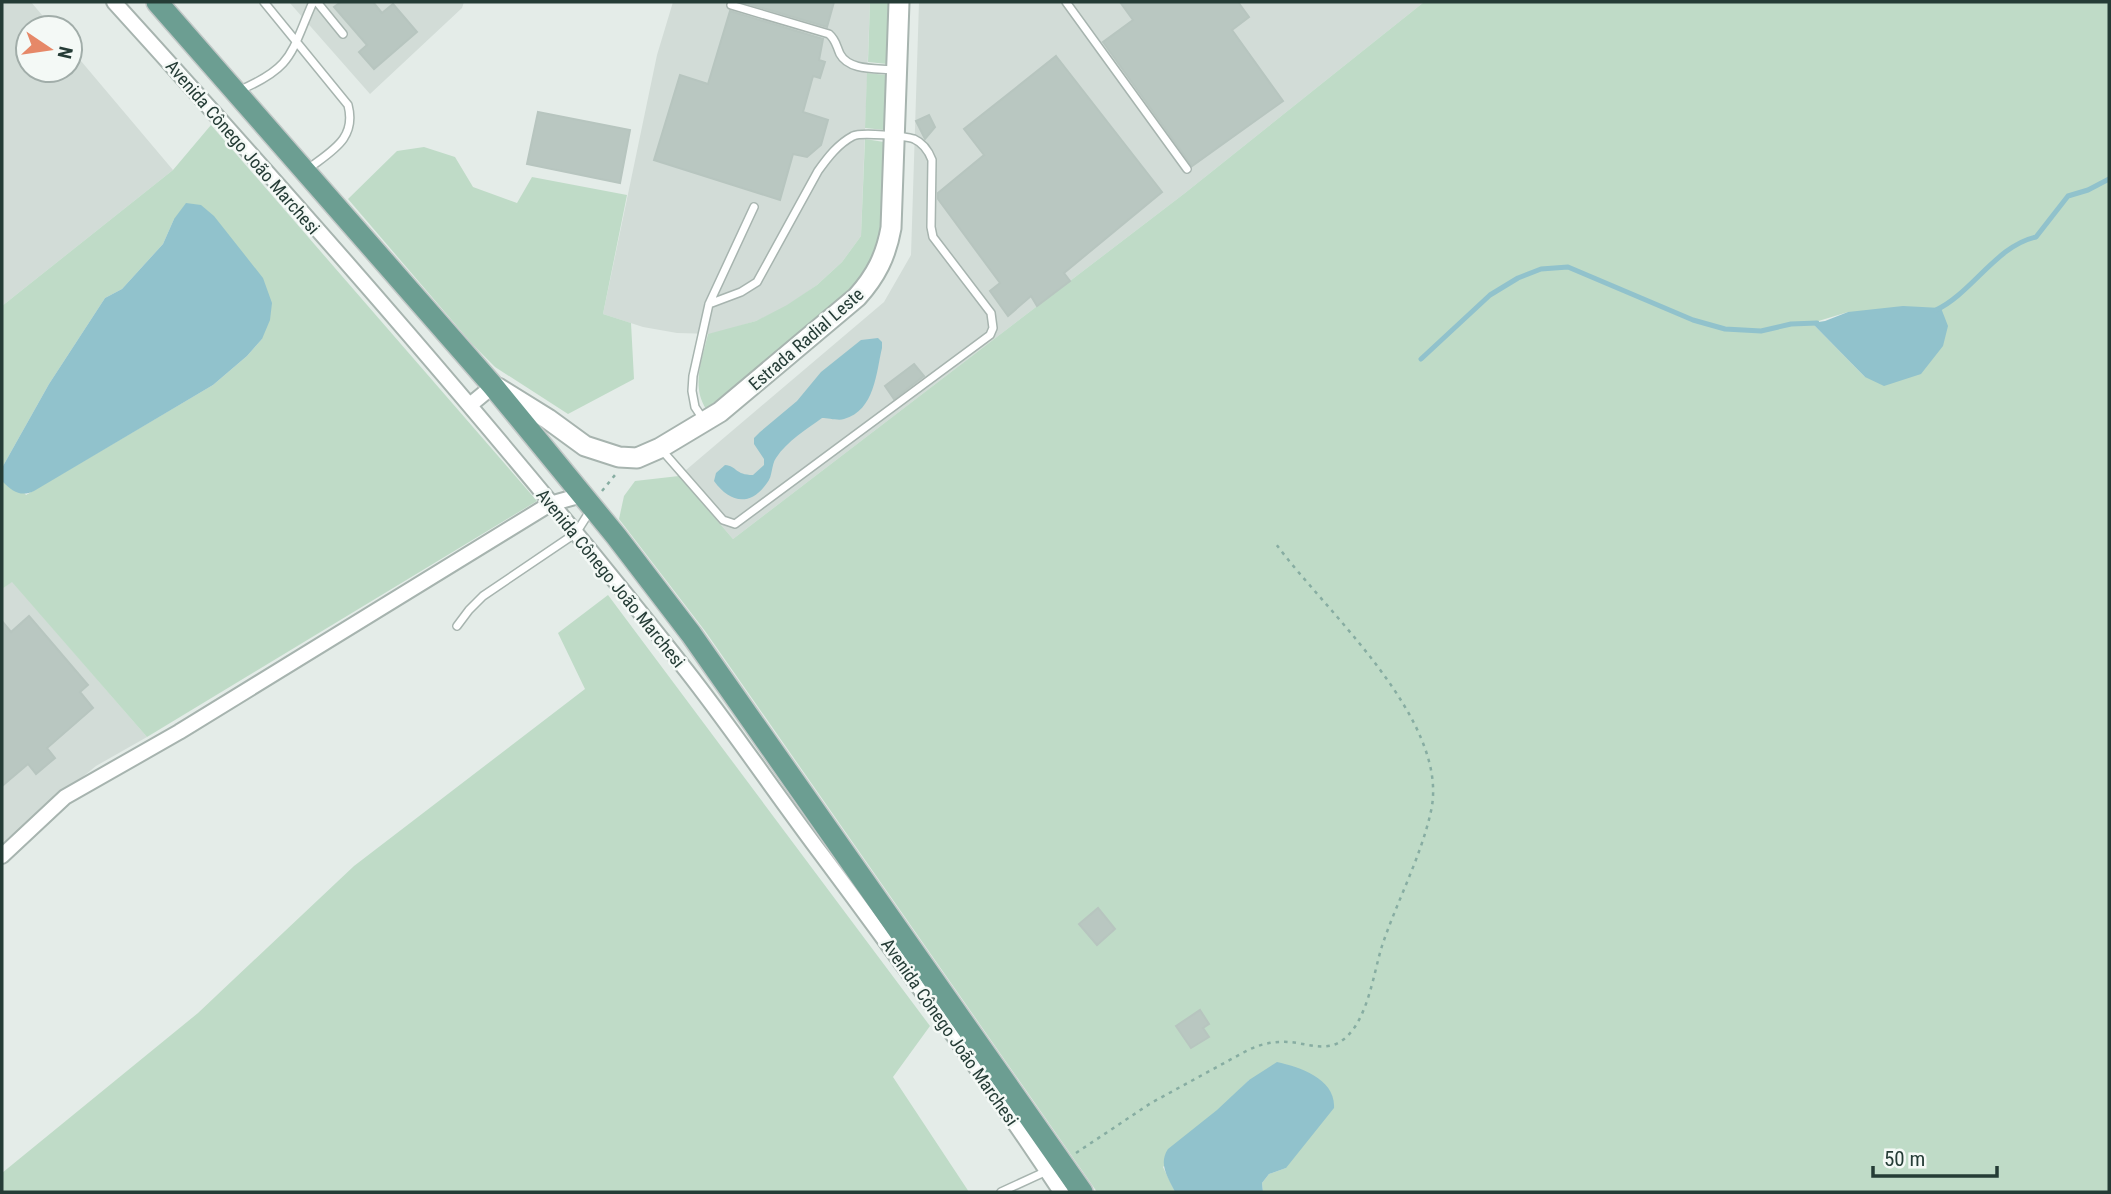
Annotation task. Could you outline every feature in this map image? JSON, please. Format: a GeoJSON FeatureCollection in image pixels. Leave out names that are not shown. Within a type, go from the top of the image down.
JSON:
{"type":"FeatureCollection","features":[{"type":"Feature","properties":{"kind":"main road"},"geometry":{"type":"LineString","coordinates":[[157,2],[493,386],[699,645],[1054,1167],[1082,1192]]}},
{"type":"Feature","properties":{"kind":"street","name":"Avenida Cônego João Marchesi"},"geometry":{"type":"LineString","coordinates":[[114,2],[470,405],[689,674],[1054,1167],[1061,1192]]}},
{"type":"Feature","properties":{"kind":"street","name":"Estrada Radial Leste"},"geometry":{"type":"LineString","coordinates":[[637,458],[660,448],[720,412],[856,297],[870,282],[887,249],[891,228],[899,2]]}},
{"type":"Feature","properties":{"kind":"street"},"geometry":{"type":"LineString","coordinates":[[470,405],[493,386],[548,419],[585,446],[619,457],[637,458]]}},
{"type":"Feature","properties":{"kind":"street"},"geometry":{"type":"LineString","coordinates":[[2,856],[65,797],[179,732],[550,504],[587,501]]}},
{"type":"Feature","properties":{"kind":"lane"},"geometry":{"type":"LineString","coordinates":[[264,2],[348,105],[352,117],[348,132],[340,145],[304,171]]}},
{"type":"Feature","properties":{"kind":"lane"},"geometry":{"type":"LineString","coordinates":[[237,91],[262,81],[289,58],[315,2],[343,34]]}},
{"type":"Feature","properties":{"kind":"lane"},"geometry":{"type":"LineString","coordinates":[[1066,2],[1187,169]]}},
{"type":"Feature","properties":{"kind":"lane"},"geometry":{"type":"LineString","coordinates":[[731,5],[829,34],[836,40],[841,55],[856,66],[897,71]]}},
{"type":"Feature","properties":{"kind":"lane"},"geometry":{"type":"LineString","coordinates":[[660,448],[723,520],[735,524],[990,335],[993,328],[991,313],[933,237],[932,160],[929,153],[915,139],[895,137],[856,134],[840,145],[818,171],[757,282],[741,292],[709,304]]}},
{"type":"Feature","properties":{"kind":"lane"},"geometry":{"type":"LineString","coordinates":[[705,421],[695,407],[691,391],[692,376],[709,304],[754,207]]}},
{"type":"Feature","properties":{"kind":"lane"},"geometry":{"type":"LineString","coordinates":[[457,626],[483,596],[576,533],[587,501]]}},
{"type":"Feature","properties":{"kind":"lane"},"geometry":{"type":"LineString","coordinates":[[1001,1192],[1054,1167]]}},
{"type":"Feature","properties":{"kind":"path"},"geometry":{"type":"LineString","coordinates":[[587,501],[637,458]]}},
{"type":"Feature","properties":{"kind":"path"},"geometry":{"type":"LineString","coordinates":[[1054,1167],[1151,1103],[1248,1050],[1275,1043],[1319,1046],[1336,1044],[1354,1028],[1369,998],[1382,947],[1431,810],[1433,781],[1426,751],[1413,720],[1394,689],[1276,544]]}},
{"type":"Feature","properties":{"kind":"shaded area"},"geometry":{"type":"Polygon","coordinates":[[[2,2],[31,2],[41,14],[14,14],[14,84],[84,84],[84,65],[173,170],[2,306],[2,2]]]}},
{"type":"Feature","properties":{"kind":"shaded area"},"geometry":{"type":"Polygon","coordinates":[[[289,2],[464,2],[462,8],[370,94],[289,2]]]}},
{"type":"Feature","properties":{"kind":"shaded area"},"geometry":{"type":"Polygon","coordinates":[[[673,2],[870,2],[861,236],[842,262],[817,285],[786,307],[756,321],[713,334],[677,333],[643,327],[603,314],[657,55],[673,2]]]}},
{"type":"Feature","properties":{"kind":"shaded area"},"geometry":{"type":"Polygon","coordinates":[[[919,2],[1424,2],[1185,193],[733,539],[679,476],[884,302],[911,255],[919,2]]]}},
{"type":"Feature","properties":{"kind":"shaded area"},"geometry":{"type":"Polygon","coordinates":[[[12,581],[147,737],[96,766],[2,843],[2,589],[12,581]]]}},
{"type":"Feature","properties":{"kind":"green space"},"geometry":{"type":"Polygon","coordinates":[[[870,2],[889,2],[887,64],[868,62],[870,2]]]}},
{"type":"Feature","properties":{"kind":"green space"},"geometry":{"type":"Polygon","coordinates":[[[1424,2],[2109,2],[2109,1192],[1263,1192],[1262,1183],[1269,1174],[1286,1168],[1249,1080],[1163,1167],[1175,1192],[1097,1192],[705,631],[619,519],[624,496],[635,481],[679,476],[733,539],[1185,193],[1424,2]],[[1848,312],[1812,323],[1865,377],[1848,312]]]}},
{"type":"Feature","properties":{"kind":"green space"},"geometry":{"type":"Polygon","coordinates":[[[867,73],[886,75],[885,130],[865,128],[867,73]]]}},
{"type":"Feature","properties":{"kind":"green space"},"geometry":{"type":"Polygon","coordinates":[[[211,125],[537,501],[147,737],[12,582],[2,589],[2,306],[173,170],[211,125]],[[174,219],[163,244],[122,289],[105,298],[49,384],[3,466],[26,495],[213,385],[247,356],[262,339],[174,219]]]}},
{"type":"Feature","properties":{"kind":"green space"},"geometry":{"type":"Polygon","coordinates":[[[865,139],[884,142],[881,226],[872,262],[848,293],[706,409],[698,382],[708,334],[756,321],[787,305],[817,285],[842,262],[861,236],[865,139]]]}},
{"type":"Feature","properties":{"kind":"green space"},"geometry":{"type":"Polygon","coordinates":[[[424,147],[455,157],[473,187],[517,203],[532,177],[627,195],[603,314],[631,323],[634,379],[568,414],[495,367],[473,345],[348,199],[397,151],[424,147]]]}},
{"type":"Feature","properties":{"kind":"green space"},"geometry":{"type":"Polygon","coordinates":[[[608,595],[930,1026],[893,1077],[969,1192],[2,1192],[2,1173],[198,1013],[354,866],[585,689],[558,633],[608,595]]]}},
{"type":"Feature","properties":{"kind":"water"},"geometry":{"type":"Polygon","coordinates":[[[186,203],[201,205],[214,216],[263,278],[272,303],[270,320],[262,339],[247,356],[213,385],[34,491],[25,494],[14,491],[3,482],[3,466],[49,384],[105,298],[122,289],[163,244],[174,219],[186,203]]]}},
{"type":"Feature","properties":{"kind":"water"},"geometry":{"type":"Polygon","coordinates":[[[1903,306],[1941,308],[1948,326],[1943,346],[1921,374],[1884,386],[1865,377],[1812,323],[1848,312],[1903,306]]]}},
{"type":"Feature","properties":{"kind":"water"},"geometry":{"type":"Polygon","coordinates":[[[878,338],[882,342],[882,348],[876,379],[862,408],[844,419],[822,418],[798,436],[776,458],[769,480],[754,496],[747,499],[733,498],[720,488],[714,481],[716,473],[725,465],[743,474],[753,475],[764,465],[754,438],[797,401],[821,372],[861,340],[878,338]]]}},
{"type":"Feature","properties":{"kind":"water"},"geometry":{"type":"Polygon","coordinates":[[[1277,1062],[1306,1071],[1323,1082],[1333,1098],[1334,1108],[1286,1168],[1269,1174],[1262,1183],[1263,1192],[1175,1192],[1164,1165],[1168,1149],[1249,1080],[1277,1062]]]}},
{"type":"Feature","properties":{"kind":"building"},"geometry":{"type":"Polygon","coordinates":[[[341,2],[373,2],[382,13],[393,4],[417,32],[374,69],[359,52],[367,45],[334,7],[341,2]]]}},
{"type":"Feature","properties":{"kind":"building"},"geometry":{"type":"Polygon","coordinates":[[[742,2],[834,2],[827,27],[742,2]]]}},
{"type":"Feature","properties":{"kind":"building"},"geometry":{"type":"Polygon","coordinates":[[[1120,2],[1238,2],[1249,17],[1232,30],[1283,101],[1192,166],[1103,42],[1133,20],[1120,2]]]}},
{"type":"Feature","properties":{"kind":"building"},"geometry":{"type":"Polygon","coordinates":[[[730,11],[823,39],[819,60],[825,62],[820,78],[813,76],[803,112],[828,120],[821,145],[807,157],[793,154],[780,200],[654,160],[680,75],[708,84],[730,11]]]}},
{"type":"Feature","properties":{"kind":"building"},"geometry":{"type":"Polygon","coordinates":[[[1056,56],[1162,192],[1064,273],[1070,281],[1037,306],[1031,296],[1008,316],[990,291],[1000,283],[938,199],[938,193],[984,155],[964,129],[1056,56]]]}},
{"type":"Feature","properties":{"kind":"building"},"geometry":{"type":"Polygon","coordinates":[[[538,112],[630,130],[620,183],[527,164],[538,112]]]}},
{"type":"Feature","properties":{"kind":"building"},"geometry":{"type":"Polygon","coordinates":[[[929,115],[935,127],[925,139],[916,121],[929,115]]]}},
{"type":"Feature","properties":{"kind":"building"},"geometry":{"type":"Polygon","coordinates":[[[914,364],[924,376],[894,399],[885,386],[914,364]]]}},
{"type":"Feature","properties":{"kind":"building"},"geometry":{"type":"Polygon","coordinates":[[[29,616],[88,685],[80,692],[93,708],[47,748],[55,758],[36,774],[28,764],[2,786],[2,621],[11,632],[29,616]]]}},
{"type":"Feature","properties":{"kind":"building"},"geometry":{"type":"Polygon","coordinates":[[[1098,908],[1115,929],[1097,945],[1079,924],[1098,908]]]}},
{"type":"Feature","properties":{"kind":"building"},"geometry":{"type":"Polygon","coordinates":[[[1200,1010],[1209,1024],[1203,1028],[1209,1037],[1191,1048],[1176,1026],[1200,1010]]]}},
{"type":"Feature","properties":{"kind":"waterway"},"geometry":{"type":"LineString","coordinates":[[1936,310],[1961,293],[1996,259],[2022,242],[2036,237],[2068,196],[2088,190],[2109,179]]}},
{"type":"Feature","properties":{"kind":"waterway"},"geometry":{"type":"LineString","coordinates":[[1421,359],[1490,295],[1518,278],[1541,269],[1568,267],[1693,320],[1725,329],[1761,331],[1791,324],[1817,323]]}}]}
